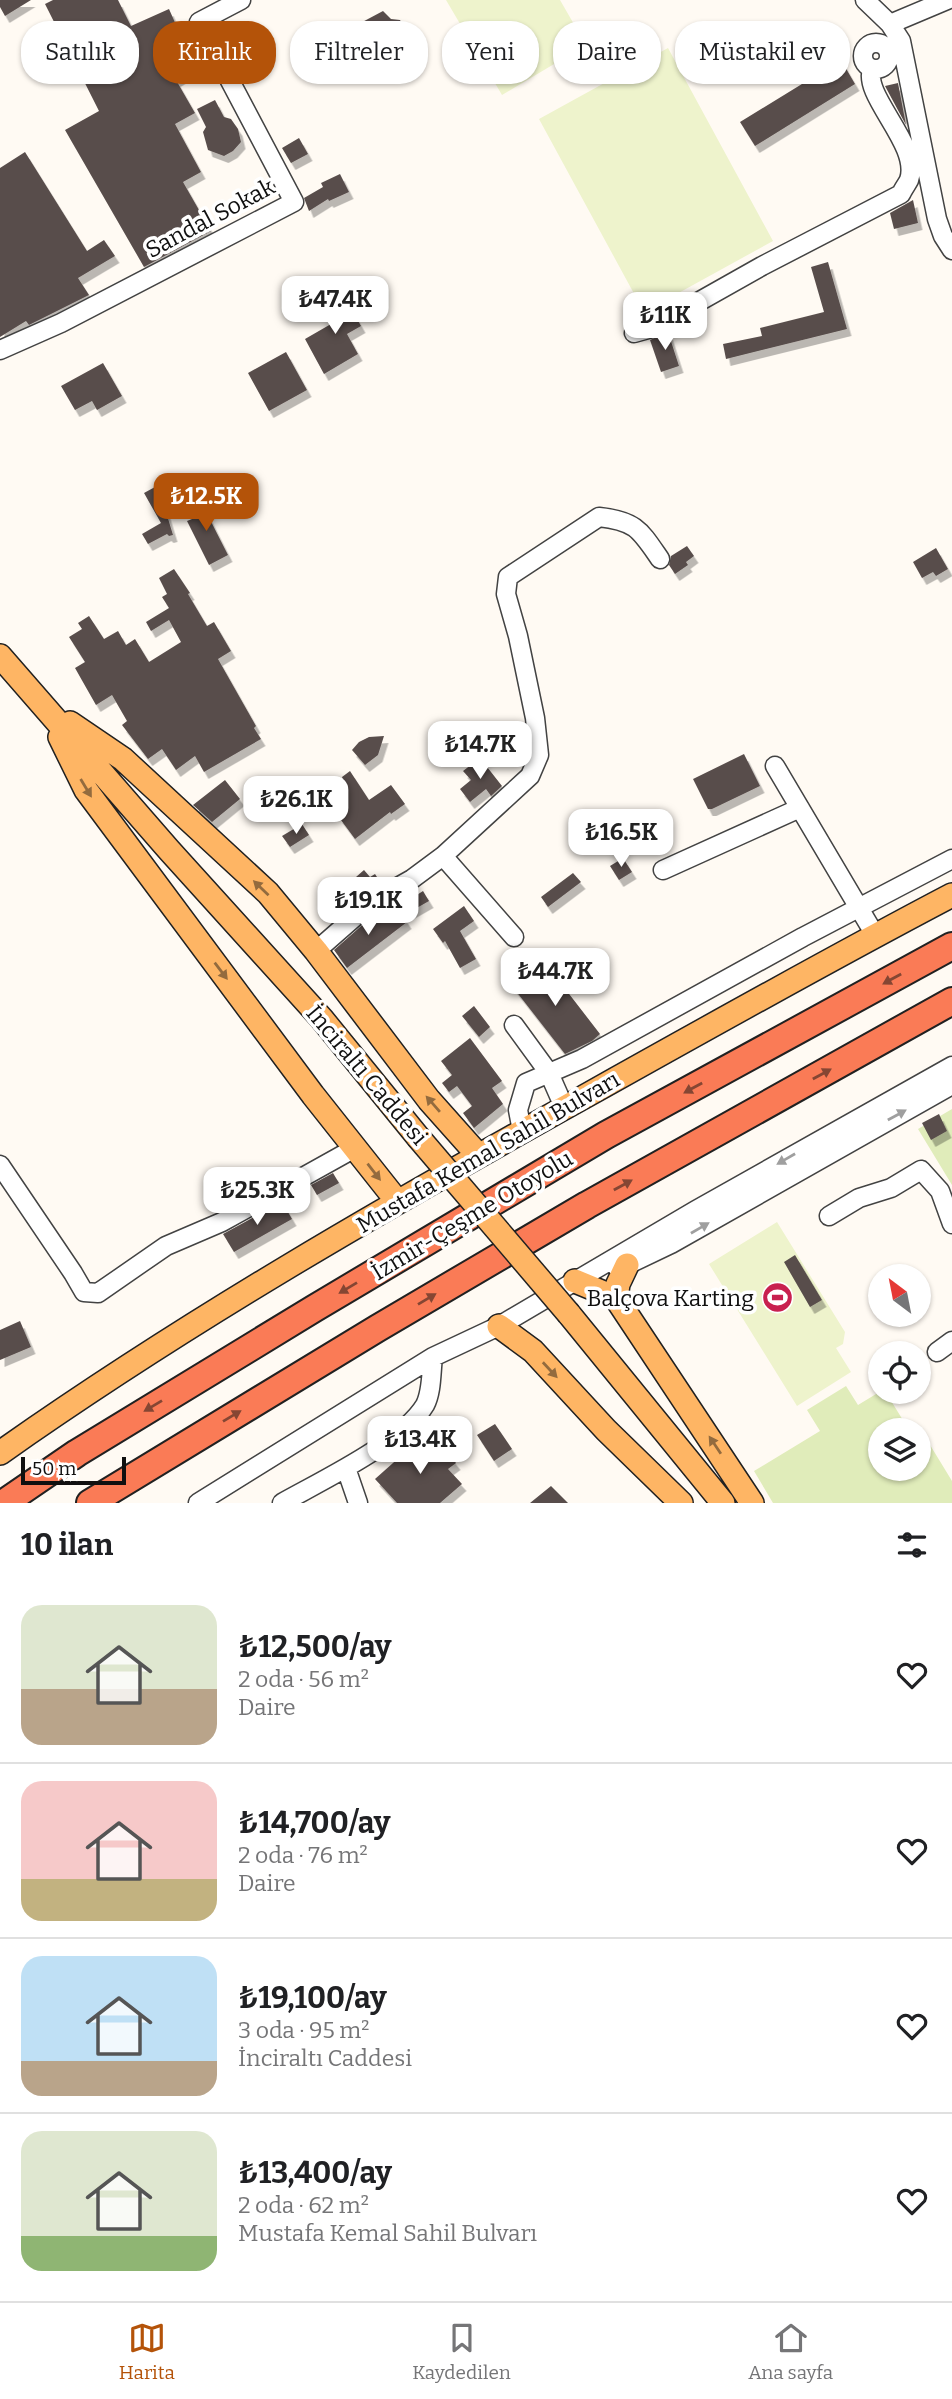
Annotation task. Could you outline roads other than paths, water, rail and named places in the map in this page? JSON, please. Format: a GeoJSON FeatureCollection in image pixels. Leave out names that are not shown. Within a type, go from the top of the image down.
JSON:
{"type":"FeatureCollection","features":[{"type":"Feature","properties":{"kind":"highway","name":"İzmir-Çeşme Otoyolu"},"geometry":{"type":"LineString","coordinates":[[5,1503],[89,1446],[606,1135],[952,946]]}},
{"type":"Feature","properties":{"kind":"highway"},"geometry":{"type":"LineString","coordinates":[[90,1503],[587,1205],[952,1001]]}},
{"type":"Feature","properties":{"kind":"main road","name":"İnciraltı Caddesi"},"geometry":{"type":"LineString","coordinates":[[0,656],[169,850],[322,1019],[723,1503]]}},
{"type":"Feature","properties":{"kind":"main road"},"geometry":{"type":"LineString","coordinates":[[44,706],[123,760],[268,893],[316,951],[429,1100],[478,1155]]}},
{"type":"Feature","properties":{"kind":"main road"},"geometry":{"type":"LineString","coordinates":[[44,706],[86,790],[313,1095],[397,1201]]}},
{"type":"Feature","properties":{"kind":"main road","name":"Mustafa Kemal Sahil Bulvarı"},"geometry":{"type":"LineString","coordinates":[[0,1453],[200,1320],[397,1201],[875,935],[952,895]]}},
{"type":"Feature","properties":{"kind":"main road"},"geometry":{"type":"LineString","coordinates":[[616,1298],[618,1284],[627,1265]]}},
{"type":"Feature","properties":{"kind":"main road"},"geometry":{"type":"LineString","coordinates":[[584,1276],[616,1298],[752,1503]]}},
{"type":"Feature","properties":{"kind":"main road"},"geometry":{"type":"LineString","coordinates":[[499,1326],[533,1351],[606,1430],[681,1503]]}},
{"type":"Feature","properties":{"kind":"street","name":"Sandal Sokak"},"geometry":{"type":"LineString","coordinates":[[0,350],[61,323],[294,202],[199,22],[241,0]]}},
{"type":"Feature","properties":{"kind":"street"},"geometry":{"type":"LineString","coordinates":[[865,0],[890,24],[901,41],[896,50],[937,219],[952,250]]}},
{"type":"Feature","properties":{"kind":"street"},"geometry":{"type":"LineString","coordinates":[[890,24],[947,0]]}},
{"type":"Feature","properties":{"kind":"street"},"geometry":{"type":"LineString","coordinates":[[634,332],[652,328],[762,266],[901,194],[909,178],[910,167],[903,143],[870,81],[872,69],[863,59],[867,46],[879,43],[896,50]]}},
{"type":"Feature","properties":{"kind":"street"},"geometry":{"type":"LineString","coordinates":[[316,951],[373,901],[412,879],[443,856],[530,776],[539,755],[533,704],[506,594],[508,577],[599,517],[619,519],[640,530],[660,559]]}},
{"type":"Feature","properties":{"kind":"street"},"geometry":{"type":"LineString","coordinates":[[775,766],[875,935]]}},
{"type":"Feature","properties":{"kind":"street"},"geometry":{"type":"LineString","coordinates":[[663,870],[800,808]]}},
{"type":"Feature","properties":{"kind":"street"},"geometry":{"type":"LineString","coordinates":[[443,856],[514,937]]}},
{"type":"Feature","properties":{"kind":"street"},"geometry":{"type":"LineString","coordinates":[[522,1131],[518,1110],[526,1083],[582,1059],[952,859]]}},
{"type":"Feature","properties":{"kind":"street"},"geometry":{"type":"LineString","coordinates":[[514,1025],[548,1073],[565,1107]]}},
{"type":"Feature","properties":{"kind":"street"},"geometry":{"type":"LineString","coordinates":[[198,1503],[433,1357],[499,1326],[952,1066]]}},
{"type":"Feature","properties":{"kind":"street"},"geometry":{"type":"LineString","coordinates":[[584,1276],[627,1265],[671,1244],[952,1085]]}},
{"type":"Feature","properties":{"kind":"street"},"geometry":{"type":"LineString","coordinates":[[0,1165],[74,1273],[84,1292],[98,1293],[166,1246],[222,1222],[355,1148]]}},
{"type":"Feature","properties":{"kind":"street"},"geometry":{"type":"LineString","coordinates":[[829,1216],[859,1198],[891,1188],[921,1170],[940,1191],[952,1224]]}},
{"type":"Feature","properties":{"kind":"street"},"geometry":{"type":"LineString","coordinates":[[282,1503],[346,1468],[406,1429],[426,1403],[433,1357]]}},
{"type":"Feature","properties":{"kind":"street"},"geometry":{"type":"LineString","coordinates":[[346,1468],[358,1503]]}},
{"type":"Feature","properties":{"kind":"place","name":"Balçova Karting"},"geometry":{"type":"Point","coordinates":[777,1298]}}]}
